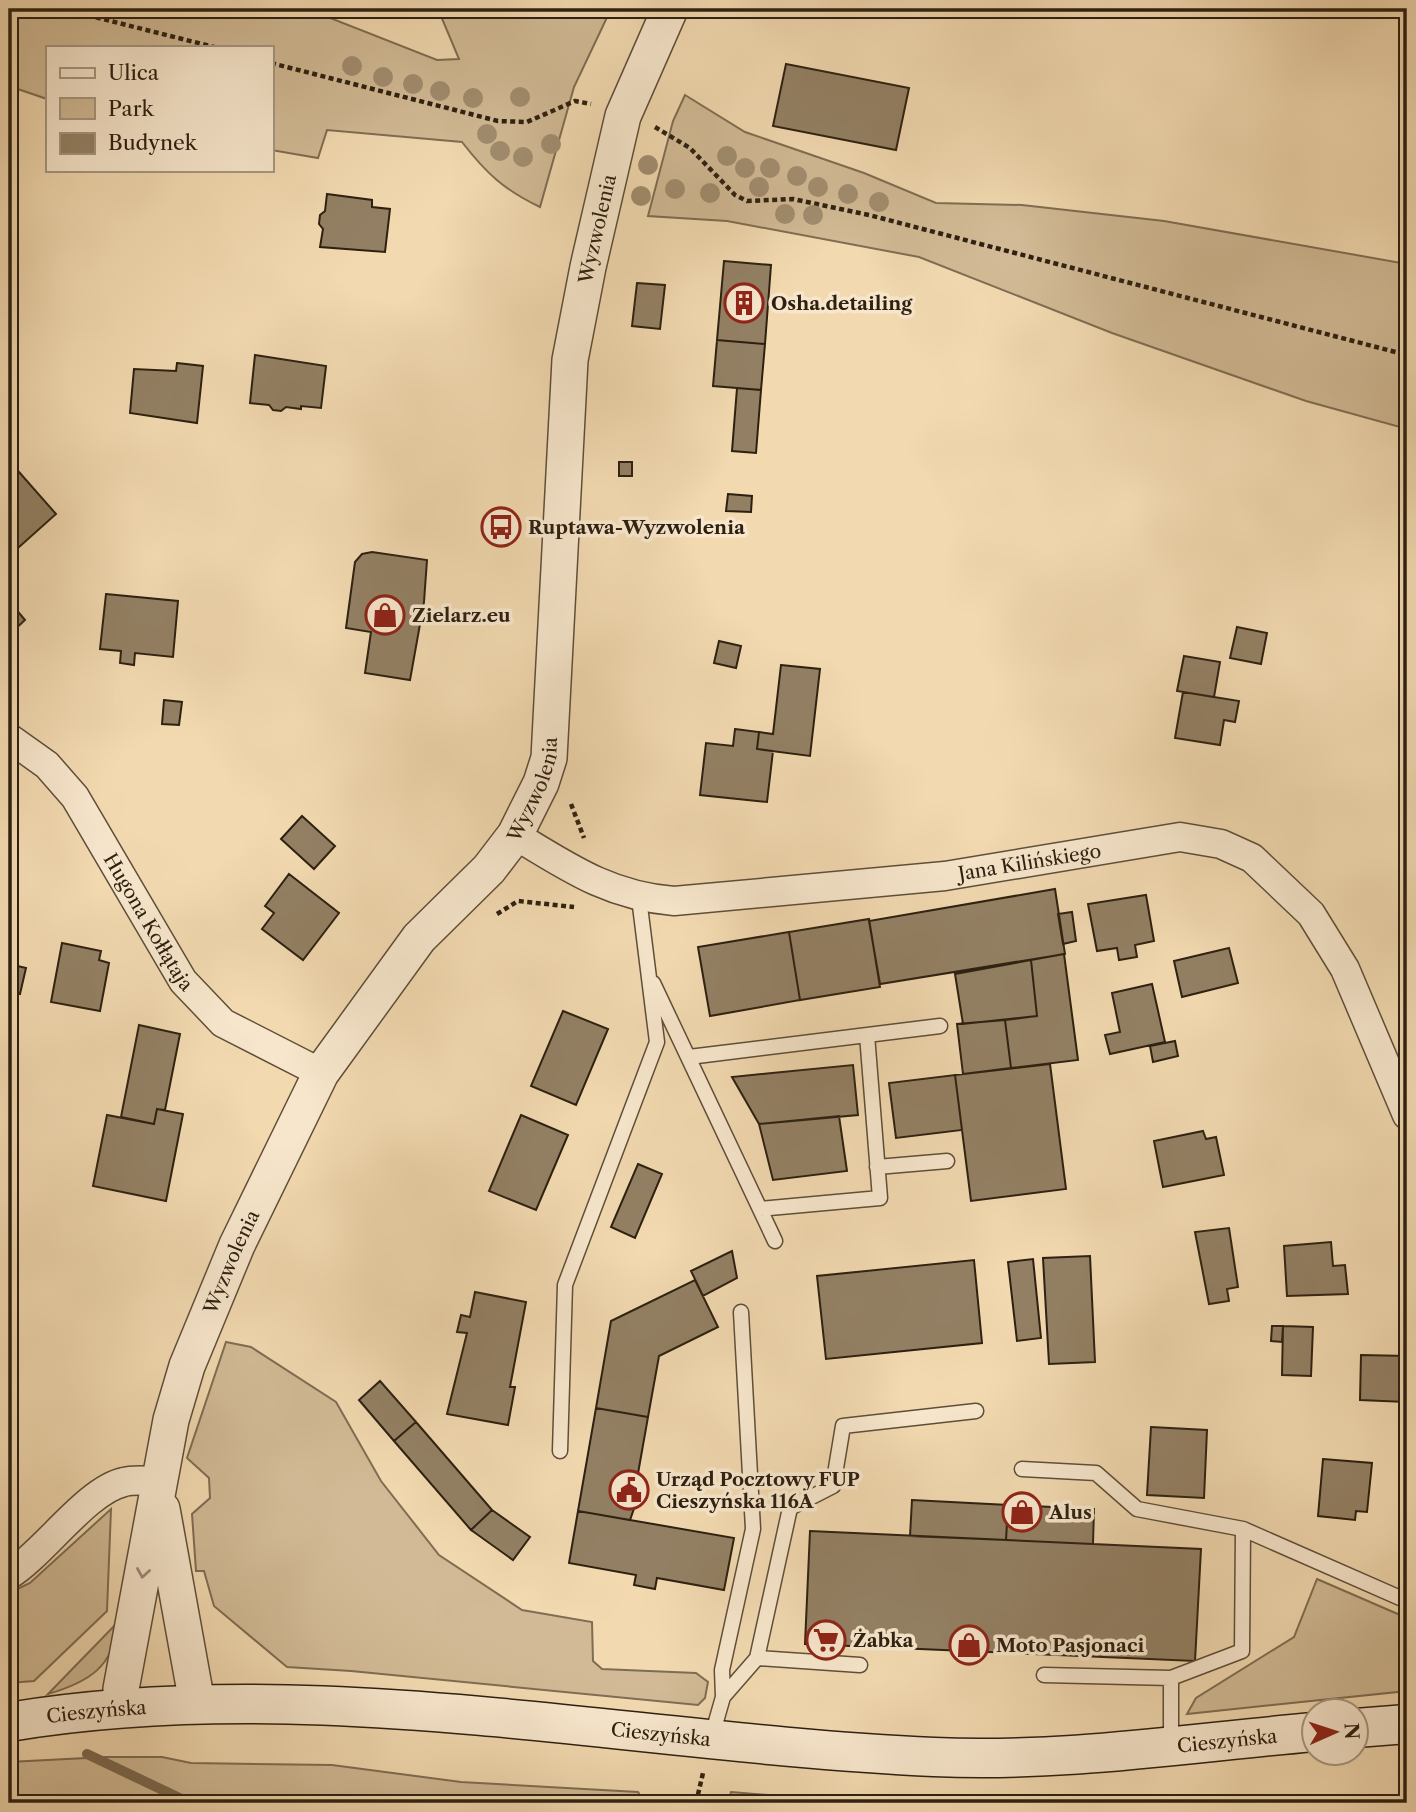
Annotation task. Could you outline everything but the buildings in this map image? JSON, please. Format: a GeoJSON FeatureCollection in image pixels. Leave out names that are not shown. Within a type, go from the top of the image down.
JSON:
{"type":"FeatureCollection","features":[{"type":"Feature","properties":{"kind":"main road","name":"Cieszyńska"},"geometry":{"type":"LineString","coordinates":[[9,1722],[121,1708],[197,1703],[333,1704],[711,1741],[996,1759],[1300,1733]]}},
{"type":"Feature","properties":{"kind":"main road"},"geometry":{"type":"LineString","coordinates":[[1370,1727],[1407,1724]]}},
{"type":"Feature","properties":{"kind":"street","name":"Wyzwolenia"},"geometry":{"type":"LineString","coordinates":[[121,1708],[121,1689],[138,1608],[157,1481],[187,1366],[237,1245],[321,1073],[419,938],[489,869],[515,835],[541,783],[549,758],[570,360],[576,323],[623,116],[670,9]]}},
{"type":"Feature","properties":{"kind":"street","name":"Hugona Kołłątaja"},"geometry":{"type":"LineString","coordinates":[[9,738],[47,765],[75,797],[183,981],[223,1023],[321,1073]]}},
{"type":"Feature","properties":{"kind":"street","name":"Jana Kilińskiego"},"geometry":{"type":"LineString","coordinates":[[515,835],[600,885],[639,898],[685,900],[945,876],[1180,837],[1221,844],[1252,858],[1311,914],[1345,969],[1407,1115]]}},
{"type":"Feature","properties":{"kind":"street"},"geometry":{"type":"LineString","coordinates":[[9,1576],[24,1566],[96,1496],[126,1481],[157,1481]]}},
{"type":"Feature","properties":{"kind":"street","name":"Wyzwolenia"},"geometry":{"type":"LineString","coordinates":[[157,1481],[197,1703]]}},
{"type":"Feature","properties":{"kind":"lane"},"geometry":{"type":"LineString","coordinates":[[560,1451],[565,1284],[657,1042],[639,898]]}},
{"type":"Feature","properties":{"kind":"lane"},"geometry":{"type":"LineString","coordinates":[[648,971],[775,1241]]}},
{"type":"Feature","properties":{"kind":"lane"},"geometry":{"type":"LineString","coordinates":[[689,1057],[940,1026]]}},
{"type":"Feature","properties":{"kind":"lane"},"geometry":{"type":"LineString","coordinates":[[761,1209],[880,1198],[867,1035]]}},
{"type":"Feature","properties":{"kind":"lane"},"geometry":{"type":"LineString","coordinates":[[877,1167],[947,1161]]}},
{"type":"Feature","properties":{"kind":"lane"},"geometry":{"type":"LineString","coordinates":[[711,1741],[723,1697],[722,1670],[754,1529],[741,1312]]}},
{"type":"Feature","properties":{"kind":"lane"},"geometry":{"type":"LineString","coordinates":[[723,1697],[757,1658],[789,1508],[833,1486],[843,1426],[976,1411]]}},
{"type":"Feature","properties":{"kind":"lane"},"geometry":{"type":"LineString","coordinates":[[1022,1469],[1096,1474],[1138,1509],[1243,1529],[1407,1601]]}},
{"type":"Feature","properties":{"kind":"lane"},"geometry":{"type":"LineString","coordinates":[[1044,1675],[1171,1678],[1242,1651],[1243,1529]]}},
{"type":"Feature","properties":{"kind":"lane"},"geometry":{"type":"LineString","coordinates":[[757,1658],[860,1665]]}},
{"type":"Feature","properties":{"kind":"lane"},"geometry":{"type":"LineString","coordinates":[[1171,1678],[1171,1745]]}},
{"type":"Feature","properties":{"kind":"path"},"geometry":{"type":"LineString","coordinates":[[63,9],[210,46]]}},
{"type":"Feature","properties":{"kind":"path"},"geometry":{"type":"LineString","coordinates":[[273,64],[498,121],[527,122],[575,101],[591,103]]}},
{"type":"Feature","properties":{"kind":"path"},"geometry":{"type":"LineString","coordinates":[[652,137],[657,127],[657,116]]}},
{"type":"Feature","properties":{"kind":"path"},"geometry":{"type":"LineString","coordinates":[[657,127],[690,148],[735,195],[747,201],[793,199],[869,215],[1407,355]]}},
{"type":"Feature","properties":{"kind":"path"},"geometry":{"type":"LineString","coordinates":[[570,799],[586,844]]}},
{"type":"Feature","properties":{"kind":"path"},"geometry":{"type":"LineString","coordinates":[[490,919],[518,901],[580,908]]}},
{"type":"Feature","properties":{"kind":"green space"},"geometry":{"type":"Polygon","coordinates":[[[9,9],[321,9],[325,16],[437,60],[459,59],[438,9],[611,9],[574,87],[540,207],[496,180],[462,142],[327,130],[318,158],[273,150],[273,46],[46,46],[46,99],[9,86],[9,9]]]}},
{"type":"Feature","properties":{"kind":"green space"},"geometry":{"type":"Polygon","coordinates":[[[685,95],[745,132],[864,173],[936,203],[1022,205],[1164,221],[1407,264],[1407,429],[1306,401],[1112,333],[919,257],[727,221],[648,216],[673,121],[685,95]]]}},
{"type":"Feature","properties":{"kind":"green space"},"geometry":{"type":"Polygon","coordinates":[[[226,1342],[251,1347],[336,1402],[381,1481],[439,1555],[522,1610],[592,1622],[593,1661],[602,1669],[696,1673],[708,1682],[705,1698],[698,1705],[287,1667],[214,1606],[204,1571],[196,1571],[192,1514],[210,1498],[209,1478],[187,1458],[226,1342]]]}},
{"type":"Feature","properties":{"kind":"green space"},"geometry":{"type":"Polygon","coordinates":[[[111,1509],[107,1611],[34,1681],[9,1683],[9,1593],[30,1583],[111,1509]]]}},
{"type":"Feature","properties":{"kind":"green space"},"geometry":{"type":"Polygon","coordinates":[[[1317,1579],[1407,1618],[1407,1691],[1359,1696],[1300,1696],[1300,1702],[1187,1714],[1196,1698],[1294,1637],[1317,1579]]]}},
{"type":"Feature","properties":{"kind":"green space"},"geometry":{"type":"Polygon","coordinates":[[[118,1622],[111,1651],[97,1670],[76,1684],[48,1694],[118,1622]]]}},
{"type":"Feature","properties":{"kind":"green space"},"geometry":{"type":"Polygon","coordinates":[[[162,1757],[191,1763],[332,1765],[461,1782],[638,1792],[645,1803],[9,1803],[9,1762],[162,1757]]]}},
{"type":"Feature","properties":{"kind":"green space"},"geometry":{"type":"Polygon","coordinates":[[[731,1792],[863,1803],[728,1803],[731,1792]]]}},
{"type":"Feature","properties":{"kind":"waterway"},"geometry":{"type":"LineString","coordinates":[[87,1754],[190,1803]]}},
{"type":"Feature","properties":{"kind":"place","name":"Osha.detailing"},"geometry":{"type":"Point","coordinates":[744,303]}},
{"type":"Feature","properties":{"kind":"place","name":"Ruptawa-Wyzwolenia"},"geometry":{"type":"Point","coordinates":[501,527]}},
{"type":"Feature","properties":{"kind":"place","name":"Zielarz.eu"},"geometry":{"type":"Point","coordinates":[385,615]}},
{"type":"Feature","properties":{"kind":"place","name":"Urząd Pocztowy FUP Cieszyńska 116A"},"geometry":{"type":"Point","coordinates":[629,1490]}},
{"type":"Feature","properties":{"kind":"place","name":"Alus"},"geometry":{"type":"Point","coordinates":[1022,1512]}},
{"type":"Feature","properties":{"kind":"place","name":"Żabka"},"geometry":{"type":"Point","coordinates":[826,1640]}},
{"type":"Feature","properties":{"kind":"place","name":"Moto Pasjonaci"},"geometry":{"type":"Point","coordinates":[969,1645]}}]}
